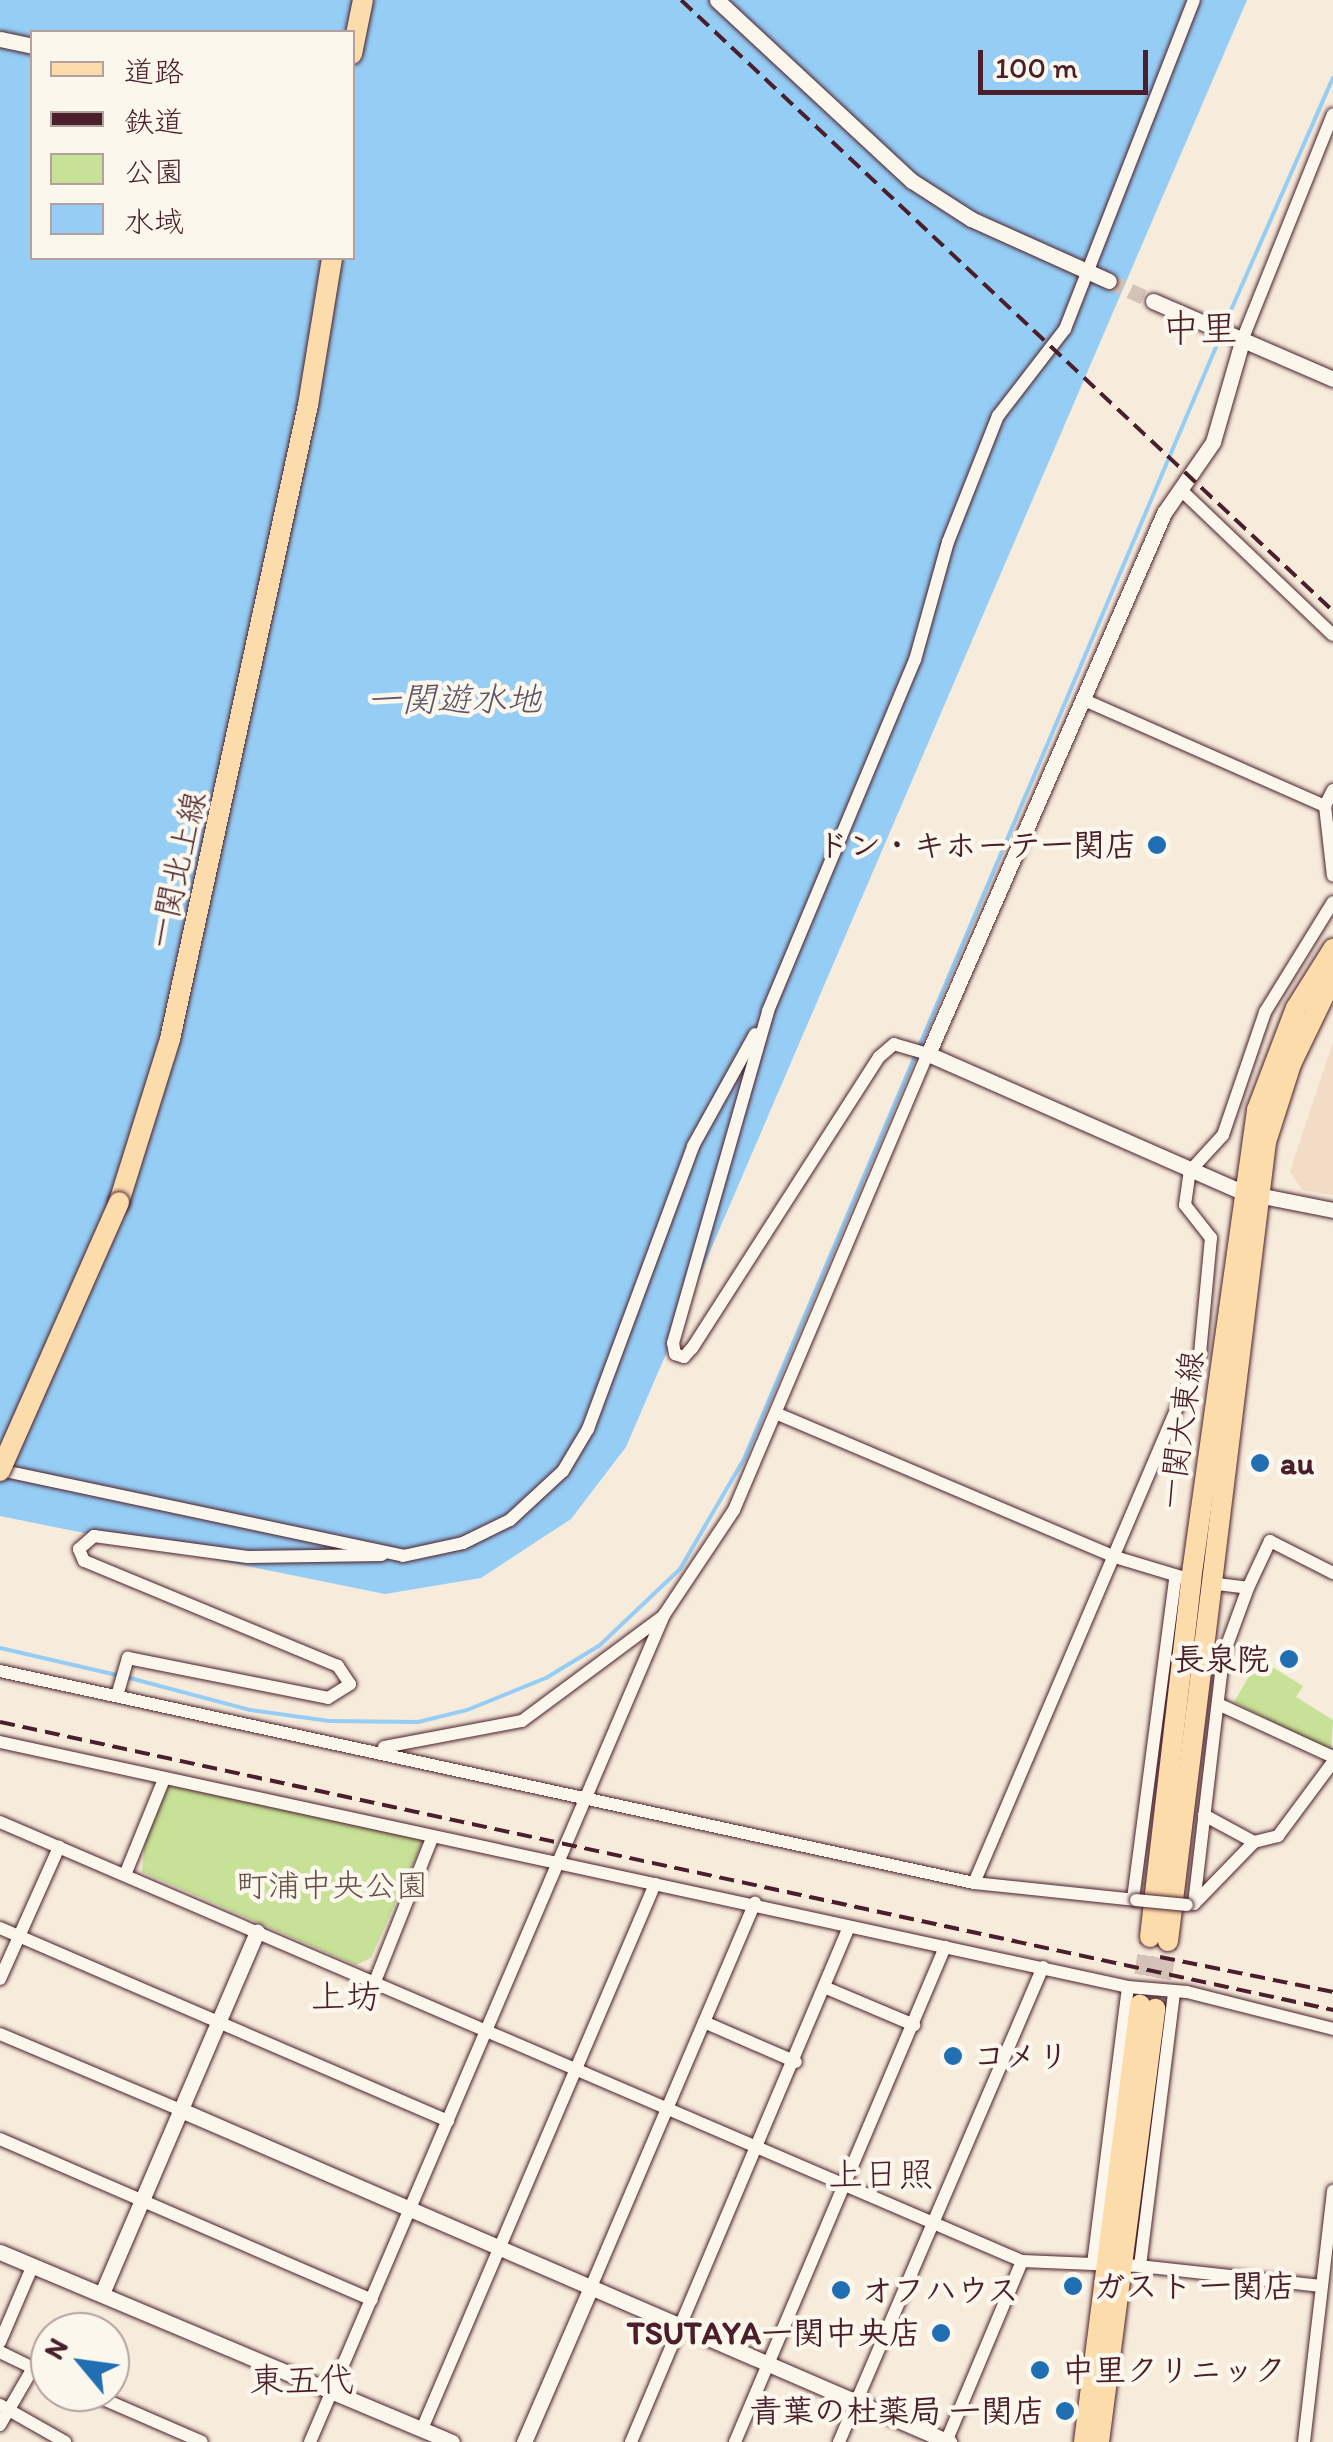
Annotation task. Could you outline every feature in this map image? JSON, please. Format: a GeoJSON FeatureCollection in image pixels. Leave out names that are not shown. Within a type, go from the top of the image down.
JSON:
{"type":"FeatureCollection","features":[{"type":"Feature","properties":{"kind":"main road"},"geometry":{"type":"LineString","coordinates":[[355,39],[363,0]]}},
{"type":"Feature","properties":{"kind":"main road","name":"一関北上線"},"geometry":{"type":"LineString","coordinates":[[0,1470],[119,1202],[170,1039],[308,406],[332,260]]}},
{"type":"Feature","properties":{"kind":"main road","name":"一関大東線"},"geometry":{"type":"LineString","coordinates":[[1159,1939],[1192,1580],[1251,1194],[1257,1110],[1280,1045],[1333,948]]}},
{"type":"Feature","properties":{"kind":"main road","name":"一関大東線"},"geometry":{"type":"LineString","coordinates":[[1251,1194],[1278,1097],[1333,977]]}},
{"type":"Feature","properties":{"kind":"main road"},"geometry":{"type":"LineString","coordinates":[[1100,2442],[1115,2265],[1148,2007]]}},
{"type":"Feature","properties":{"kind":"main road"},"geometry":{"type":"LineString","coordinates":[[1084,2442],[1115,2265]]}},
{"type":"Feature","properties":{"kind":"street"},"geometry":{"type":"LineString","coordinates":[[718,0],[912,182],[971,218],[1109,282]]}},
{"type":"Feature","properties":{"kind":"street"},"geometry":{"type":"LineString","coordinates":[[118,1692],[128,1658],[328,1698],[350,1684],[338,1666],[84,1560],[79,1549],[94,1536],[248,1557],[356,1560],[463,1544],[510,1520],[564,1471],[623,1344],[692,1146],[768,1010],[915,660],[948,542],[998,416],[1065,329],[1083,271],[1194,0]]}},
{"type":"Feature","properties":{"kind":"street"},"geometry":{"type":"LineString","coordinates":[[0,39],[30,46]]}},
{"type":"Feature","properties":{"kind":"street"},"geometry":{"type":"LineString","coordinates":[[310,2442],[664,1615],[734,1510],[778,1414],[925,1053],[1082,699],[1180,490],[1213,442],[1243,338],[1333,114]]}},
{"type":"Feature","properties":{"kind":"street"},"geometry":{"type":"LineString","coordinates":[[1153,300],[1333,379]]}},
{"type":"Feature","properties":{"kind":"street"},"geometry":{"type":"LineString","coordinates":[[1180,490],[1333,634]]}},
{"type":"Feature","properties":{"kind":"street"},"geometry":{"type":"LineString","coordinates":[[1082,699],[1325,806]]}},
{"type":"Feature","properties":{"kind":"street"},"geometry":{"type":"LineString","coordinates":[[1333,790],[1325,806],[1333,876]]}},
{"type":"Feature","properties":{"kind":"street"},"geometry":{"type":"LineString","coordinates":[[974,1883],[1200,1354],[1212,1238],[1185,1205],[1190,1171],[1223,1134],[1265,1012],[1333,902]]}},
{"type":"Feature","properties":{"kind":"street"},"geometry":{"type":"LineString","coordinates":[[768,1010],[673,1343],[684,1357],[879,1057],[905,1044],[1190,1171],[1251,1194],[1333,1210]]}},
{"type":"Feature","properties":{"kind":"street"},"geometry":{"type":"LineString","coordinates":[[778,1414],[1115,1556],[1192,1580],[1248,1588]]}},
{"type":"Feature","properties":{"kind":"street"},"geometry":{"type":"LineString","coordinates":[[0,1470],[389,1553]]}},
{"type":"Feature","properties":{"kind":"street"},"geometry":{"type":"LineString","coordinates":[[1191,1904],[1223,1656],[1248,1588],[1270,1541],[1333,1572]]}},
{"type":"Feature","properties":{"kind":"street"},"geometry":{"type":"LineString","coordinates":[[1134,1900],[1192,1580]]}},
{"type":"Feature","properties":{"kind":"street"},"geometry":{"type":"LineString","coordinates":[[378,1748],[522,1722],[664,1615]]}},
{"type":"Feature","properties":{"kind":"street"},"geometry":{"type":"LineString","coordinates":[[0,1670],[378,1748],[974,1883],[1191,1904],[1254,1842],[1278,1836],[1331,1767],[1218,1704]]}},
{"type":"Feature","properties":{"kind":"street"},"geometry":{"type":"LineString","coordinates":[[0,1742],[1333,2029]]}},
{"type":"Feature","properties":{"kind":"street"},"geometry":{"type":"LineString","coordinates":[[125,1875],[164,1779]]}},
{"type":"Feature","properties":{"kind":"street"},"geometry":{"type":"LineString","coordinates":[[1204,1815],[1254,1842]]}},
{"type":"Feature","properties":{"kind":"street"},"geometry":{"type":"LineString","coordinates":[[0,1822],[1022,2262],[1115,2265],[1320,2286]]}},
{"type":"Feature","properties":{"kind":"street"},"geometry":{"type":"LineString","coordinates":[[374,1984],[433,1836]]}},
{"type":"Feature","properties":{"kind":"street"},"geometry":{"type":"LineString","coordinates":[[0,1979],[58,1847]]}},
{"type":"Feature","properties":{"kind":"street"},"geometry":{"type":"LineString","coordinates":[[422,2429],[655,1884]]}},
{"type":"Feature","properties":{"kind":"street"},"geometry":{"type":"LineString","coordinates":[[524,2442],[755,1903]]}},
{"type":"Feature","properties":{"kind":"street"},"geometry":{"type":"LineString","coordinates":[[631,2442],[796,2062],[849,1927]]}},
{"type":"Feature","properties":{"kind":"street"},"geometry":{"type":"LineString","coordinates":[[0,1928],[448,2121]]}},
{"type":"Feature","properties":{"kind":"street"},"geometry":{"type":"LineString","coordinates":[[103,2291],[257,1932]]}},
{"type":"Feature","properties":{"kind":"street"},"geometry":{"type":"LineString","coordinates":[[735,2442],[945,1948]]}},
{"type":"Feature","properties":{"kind":"street"},"geometry":{"type":"LineString","coordinates":[[839,2442],[1043,1967]]}},
{"type":"Feature","properties":{"kind":"street"},"geometry":{"type":"LineString","coordinates":[[824,1987],[914,2025]]}},
{"type":"Feature","properties":{"kind":"street"},"geometry":{"type":"LineString","coordinates":[[1115,2265],[1128,1987]]}},
{"type":"Feature","properties":{"kind":"street"},"geometry":{"type":"LineString","coordinates":[[1115,2265],[1174,1993]]}},
{"type":"Feature","properties":{"kind":"street"},"geometry":{"type":"LineString","coordinates":[[704,2022],[796,2062]]}},
{"type":"Feature","properties":{"kind":"street"},"geometry":{"type":"LineString","coordinates":[[0,2034],[947,2442],[1022,2262]]}},
{"type":"Feature","properties":{"kind":"street"},"geometry":{"type":"LineString","coordinates":[[0,2139],[372,2300]]}},
{"type":"Feature","properties":{"kind":"street"},"geometry":{"type":"LineString","coordinates":[[1304,2442],[1333,2191]]}},
{"type":"Feature","properties":{"kind":"street"},"geometry":{"type":"LineString","coordinates":[[0,2252],[103,2291],[452,2442]]}},
{"type":"Feature","properties":{"kind":"street"},"geometry":{"type":"LineString","coordinates":[[0,2342],[33,2266]]}},
{"type":"Feature","properties":{"kind":"street"},"geometry":{"type":"LineString","coordinates":[[0,2352],[30,2367]]}},
{"type":"Feature","properties":{"kind":"street"},"geometry":{"type":"LineString","coordinates":[[0,2425],[5,2408],[30,2372]]}},
{"type":"Feature","properties":{"kind":"street"},"geometry":{"type":"LineString","coordinates":[[5,2408],[64,2442]]}},
{"type":"Feature","properties":{"kind":"street"},"geometry":{"type":"LineString","coordinates":[[130,2411],[199,2441]]}},
{"type":"Feature","properties":{"kind":"shaded area"},"geometry":{"type":"Polygon","coordinates":[[[1333,1042],[1333,1195],[1302,1190],[1290,1171],[1333,1042]]]}},
{"type":"Feature","properties":{"kind":"green space"},"geometry":{"type":"Polygon","coordinates":[[[1259,1659],[1303,1686],[1296,1697],[1333,1720],[1331,1751],[1234,1702],[1259,1659]]]}},
{"type":"Feature","properties":{"kind":"green space","name":"町浦中央公園"},"geometry":{"type":"Polygon","coordinates":[[[168,1785],[424,1839],[371,1958],[356,1965],[142,1872],[145,1838],[168,1785]]]}},
{"type":"Feature","properties":{"kind":"water","name":"一関遊水地"},"geometry":{"type":"Polygon","coordinates":[[[0,0],[1247,0],[626,1447],[571,1519],[481,1578],[385,1594],[0,1516],[0,0]]]}},
{"type":"Feature","properties":{"kind":"waterway"},"geometry":{"type":"LineString","coordinates":[[1224,326],[1333,78]]}},
{"type":"Feature","properties":{"kind":"waterway"},"geometry":{"type":"LineString","coordinates":[[126,1677],[250,1710],[329,1721],[418,1722],[467,1710],[546,1678],[600,1645],[680,1569],[744,1459],[1221,335]]}},
{"type":"Feature","properties":{"kind":"waterway"},"geometry":{"type":"LineString","coordinates":[[0,1648],[117,1675]]}},
{"type":"Feature","properties":{"kind":"tunnel"},"geometry":{"type":"LineString","coordinates":[[1109,281],[1153,301]]}},
{"type":"Feature","properties":{"kind":"tunnel"},"geometry":{"type":"LineString","coordinates":[[1140,2005],[1150,1937]]}},
{"type":"Feature","properties":{"kind":"tunnel"},"geometry":{"type":"LineString","coordinates":[[1156,2008],[1168,1941]]}},
{"type":"Feature","properties":{"kind":"railway"},"geometry":{"type":"LineString","coordinates":[[681,0],[1333,611]]}},
{"type":"Feature","properties":{"kind":"railway"},"geometry":{"type":"LineString","coordinates":[[0,1722],[1333,2010]]}},
{"type":"Feature","properties":{"kind":"railway"},"geometry":{"type":"LineString","coordinates":[[1160,1957],[1333,1992]]}},
{"type":"Feature","properties":{"kind":"place","name":"ドン・キホーテ一関店"},"geometry":{"type":"Point","coordinates":[1157,845]}},
{"type":"Feature","properties":{"kind":"place","name":"au"},"geometry":{"type":"Point","coordinates":[1260,1463]}},
{"type":"Feature","properties":{"kind":"place","name":"長泉院"},"geometry":{"type":"Point","coordinates":[1289,1659]}},
{"type":"Feature","properties":{"kind":"place","name":"コメリ"},"geometry":{"type":"Point","coordinates":[953,2056]}},
{"type":"Feature","properties":{"kind":"place","name":"ガスト 一関店"},"geometry":{"type":"Point","coordinates":[1073,2286]}},
{"type":"Feature","properties":{"kind":"place","name":"オフハウス"},"geometry":{"type":"Point","coordinates":[841,2290]}},
{"type":"Feature","properties":{"kind":"place","name":"TSUTAYA一関中央店"},"geometry":{"type":"Point","coordinates":[941,2333]}},
{"type":"Feature","properties":{"kind":"place","name":"中里クリニック"},"geometry":{"type":"Point","coordinates":[1040,2370]}},
{"type":"Feature","properties":{"kind":"place","name":"青葉の杜薬局 一関店"},"geometry":{"type":"Point","coordinates":[1065,2411]}},
{"type":"Feature","properties":{"kind":"district","name":"中里"},"geometry":{"type":"Point","coordinates":[1200,329]}},
{"type":"Feature","properties":{"kind":"district","name":"上坊"},"geometry":{"type":"Point","coordinates":[346,1996]}},
{"type":"Feature","properties":{"kind":"district","name":"上日照"},"geometry":{"type":"Point","coordinates":[881,2174]}},
{"type":"Feature","properties":{"kind":"district","name":"東五代"},"geometry":{"type":"Point","coordinates":[302,2380]}}]}
